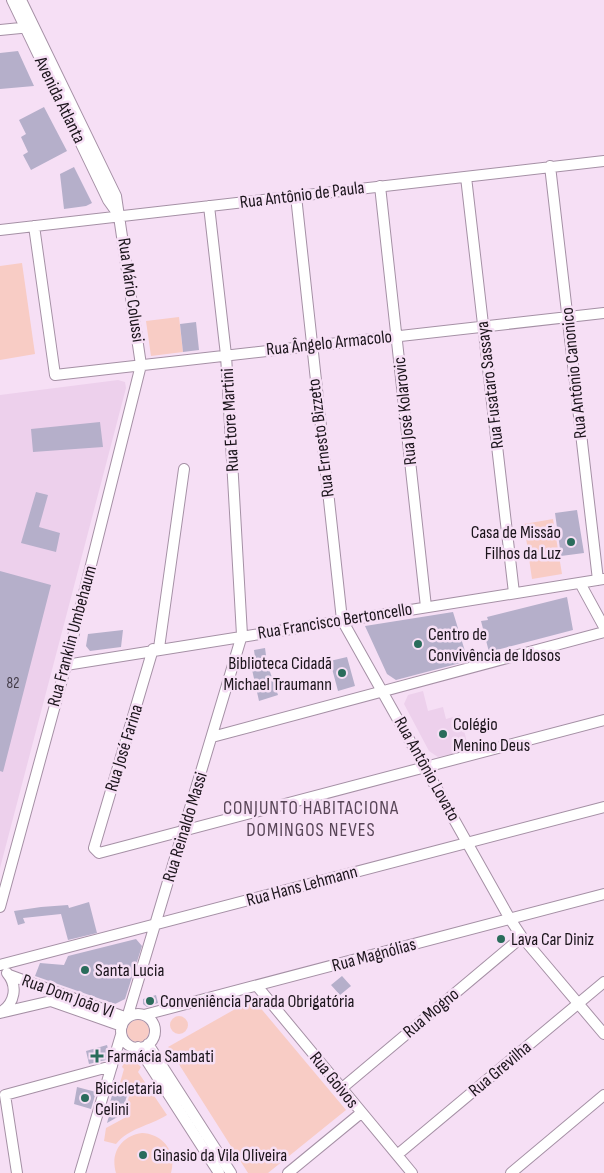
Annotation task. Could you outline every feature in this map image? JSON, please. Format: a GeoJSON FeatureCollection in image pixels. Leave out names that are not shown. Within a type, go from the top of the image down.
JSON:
{"type":"FeatureCollection","features":[{"type":"Feature","properties":{"kind":"street","name":"Avenida Atlanta"},"geometry":{"type":"LineString","coordinates":[[12,0],[30,27]]}},
{"type":"Feature","properties":{"kind":"street","name":"Avenida Atlanta"},"geometry":{"type":"LineString","coordinates":[[21,0],[30,27],[112,198]]}},
{"type":"Feature","properties":{"kind":"street"},"geometry":{"type":"LineString","coordinates":[[0,30],[30,27]]}},
{"type":"Feature","properties":{"kind":"street","name":"Rua Antônio de Paula"},"geometry":{"type":"LineString","coordinates":[[0,230],[604,161]]}},
{"type":"Feature","properties":{"kind":"street","name":"Rua Antônio Canonico"},"geometry":{"type":"LineString","coordinates":[[550,166],[601,580]]}},
{"type":"Feature","properties":{"kind":"street","name":"Rua Fusataro Sassaya"},"geometry":{"type":"LineString","coordinates":[[466,177],[514,593]]}},
{"type":"Feature","properties":{"kind":"street","name":"Rua José Kolarovic"},"geometry":{"type":"LineString","coordinates":[[380,186],[426,607]]}},
{"type":"Feature","properties":{"kind":"street","name":"Rua Ernesto Bizzeto"},"geometry":{"type":"LineString","coordinates":[[296,196],[342,620]]}},
{"type":"Feature","properties":{"kind":"street","name":"Rua Mário Colussi"},"geometry":{"type":"LineString","coordinates":[[112,198],[120,215],[142,365]]}},
{"type":"Feature","properties":{"kind":"street","name":"Rua Etore Martini"},"geometry":{"type":"LineString","coordinates":[[209,206],[226,355],[242,635]]}},
{"type":"Feature","properties":{"kind":"street","name":"Rua Ângelo Armacolo"},"geometry":{"type":"LineString","coordinates":[[34,226],[55,375],[311,344],[604,313]]}},
{"type":"Feature","properties":{"kind":"street","name":"Rua Franklin Umbehaum"},"geometry":{"type":"LineString","coordinates":[[0,907],[66,665],[142,365]]}},
{"type":"Feature","properties":{"kind":"street","name":"Rua José Farina"},"geometry":{"type":"LineString","coordinates":[[184,470],[156,649],[94,848],[99,853],[184,830]]}},
{"type":"Feature","properties":{"kind":"street","name":"Rua Francisco Bertoncello"},"geometry":{"type":"LineString","coordinates":[[66,665],[242,635],[601,580]]}},
{"type":"Feature","properties":{"kind":"street"},"geometry":{"type":"LineString","coordinates":[[580,583],[604,627]]}},
{"type":"Feature","properties":{"kind":"street","name":"Rua Antônio Lovato"},"geometry":{"type":"LineString","coordinates":[[342,620],[510,919],[522,937],[604,1034]]}},
{"type":"Feature","properties":{"kind":"street"},"geometry":{"type":"LineString","coordinates":[[212,738],[604,632]]}},
{"type":"Feature","properties":{"kind":"street","name":"Rua Reinaldo Massi"},"geometry":{"type":"LineString","coordinates":[[80,1173],[242,635]]}},
{"type":"Feature","properties":{"kind":"street"},"geometry":{"type":"LineString","coordinates":[[184,830],[604,720]]}},
{"type":"Feature","properties":{"kind":"street","name":"Rua Hans Lehmann"},"geometry":{"type":"LineString","coordinates":[[0,966],[604,807]]}},
{"type":"Feature","properties":{"kind":"street","name":"Rua Magnólias"},"geometry":{"type":"LineString","coordinates":[[144,1015],[604,894]]}},
{"type":"Feature","properties":{"kind":"street","name":"Rua Mogno"},"geometry":{"type":"LineString","coordinates":[[341,1089],[522,937]]}},
{"type":"Feature","properties":{"kind":"street","name":"Rua Dom João VI"},"geometry":{"type":"LineString","coordinates":[[0,966],[9,975],[123,1026]]}},
{"type":"Feature","properties":{"kind":"street"},"geometry":{"type":"LineString","coordinates":[[0,1013],[8,1006],[13,996],[14,985],[9,975]]}},
{"type":"Feature","properties":{"kind":"street","name":"Rua Grevilha"},"geometry":{"type":"LineString","coordinates":[[397,1155],[604,982]]}},
{"type":"Feature","properties":{"kind":"street","name":"Rua Goivos"},"geometry":{"type":"LineString","coordinates":[[257,986],[412,1173]]}},
{"type":"Feature","properties":{"kind":"street","name":"Rua Dom João VI"},"geometry":{"type":"LineString","coordinates":[[0,1013],[51,1001],[123,1026]]}},
{"type":"Feature","properties":{"kind":"street"},"geometry":{"type":"LineString","coordinates":[[138,1048],[148,1044],[154,1036],[154,1026],[144,1015],[135,1014],[123,1026],[128,1044],[138,1048],[219,1173]]}},
{"type":"Feature","properties":{"kind":"street"},"geometry":{"type":"LineString","coordinates":[[148,1044],[231,1173]]}},
{"type":"Feature","properties":{"kind":"street"},"geometry":{"type":"LineString","coordinates":[[17,1173],[5,1095],[112,1066]]}},
{"type":"Feature","properties":{"kind":"street"},"geometry":{"type":"LineString","coordinates":[[511,1173],[604,1095]]}},
{"type":"Feature","properties":{"kind":"street"},"geometry":{"type":"LineString","coordinates":[[288,1173],[361,1113]]}},
{"type":"Feature","properties":{"kind":"shaded area"},"geometry":{"type":"Polygon","coordinates":[[[22,263],[35,354],[0,360],[0,266],[22,263]]]}},
{"type":"Feature","properties":{"kind":"shaded area"},"geometry":{"type":"Polygon","coordinates":[[[179,317],[183,352],[151,356],[146,321],[179,317]]]}},
{"type":"Feature","properties":{"kind":"shaded area"},"geometry":{"type":"Polygon","coordinates":[[[118,380],[125,382],[126,388],[0,868],[0,395],[118,380]]]}},
{"type":"Feature","properties":{"kind":"shaded area"},"geometry":{"type":"Polygon","coordinates":[[[553,519],[562,574],[532,579],[524,524],[553,519]]]}},
{"type":"Feature","properties":{"kind":"shaded area","name":"Colégio Menino Deus"},"geometry":{"type":"Polygon","coordinates":[[[423,691],[428,711],[443,707],[446,719],[460,715],[469,750],[438,757],[429,751],[404,704],[408,695],[423,691]]]}},
{"type":"Feature","properties":{"kind":"shaded area"},"geometry":{"type":"Polygon","coordinates":[[[253,999],[346,1110],[268,1173],[248,1173],[168,1047],[253,999]]]}},
{"type":"Feature","properties":{"kind":"shaded area"},"geometry":{"type":"Polygon","coordinates":[[[175,1016],[183,1016],[188,1021],[186,1032],[175,1034],[170,1029],[170,1021],[175,1016]]]}},
{"type":"Feature","properties":{"kind":"shaded area"},"geometry":{"type":"Polygon","coordinates":[[[138,1020],[146,1023],[149,1031],[146,1039],[138,1042],[130,1039],[127,1031],[130,1023],[138,1020]]]}},
{"type":"Feature","properties":{"kind":"shaded area"},"geometry":{"type":"Polygon","coordinates":[[[132,1058],[141,1067],[138,1072],[167,1115],[127,1134],[116,1144],[104,1141],[106,1128],[130,1115],[126,1107],[132,1086],[120,1083],[124,1069],[122,1067],[126,1059],[132,1058]]]}},
{"type":"Feature","properties":{"kind":"shaded area","name":"Ginasio da Vila Oliveira"},"geometry":{"type":"Polygon","coordinates":[[[142,1133],[156,1137],[167,1146],[172,1158],[171,1173],[116,1173],[115,1159],[119,1147],[128,1138],[142,1133]]]}},
{"type":"Feature","properties":{"kind":"building"},"geometry":{"type":"Polygon","coordinates":[[[18,51],[34,86],[0,89],[0,53],[18,51]]]}},
{"type":"Feature","properties":{"kind":"building"},"geometry":{"type":"Polygon","coordinates":[[[44,107],[67,151],[31,170],[23,155],[28,152],[21,137],[26,134],[19,120],[44,107]]]}},
{"type":"Feature","properties":{"kind":"building"},"geometry":{"type":"Polygon","coordinates":[[[74,167],[92,203],[86,206],[64,209],[60,174],[74,167]]]}},
{"type":"Feature","properties":{"kind":"building"},"geometry":{"type":"Polygon","coordinates":[[[196,322],[199,350],[183,352],[180,324],[196,322]]]}},
{"type":"Feature","properties":{"kind":"building"},"geometry":{"type":"Polygon","coordinates":[[[100,422],[103,447],[33,452],[31,429],[100,422]]]}},
{"type":"Feature","properties":{"kind":"building"},"geometry":{"type":"Polygon","coordinates":[[[36,492],[48,495],[39,527],[60,533],[56,552],[21,543],[36,492]]]}},
{"type":"Feature","properties":{"kind":"building","name":"Casa de Missão Filhos da Luz"},"geometry":{"type":"Polygon","coordinates":[[[577,510],[584,553],[561,556],[555,513],[577,510]]]}},
{"type":"Feature","properties":{"kind":"building"},"geometry":{"type":"Polygon","coordinates":[[[0,571],[51,585],[3,772],[0,771],[0,571]]]}},
{"type":"Feature","properties":{"kind":"building"},"geometry":{"type":"Polygon","coordinates":[[[567,597],[573,630],[489,652],[481,621],[488,620],[487,617],[567,597]]]}},
{"type":"Feature","properties":{"kind":"building","name":"Centro de Convivência de Idosos"},"geometry":{"type":"Polygon","coordinates":[[[453,612],[468,661],[396,680],[387,674],[365,626],[453,612]]]}},
{"type":"Feature","properties":{"kind":"building"},"geometry":{"type":"Polygon","coordinates":[[[123,630],[121,647],[90,651],[86,646],[88,634],[123,630]]]}},
{"type":"Feature","properties":{"kind":"building"},"geometry":{"type":"Polygon","coordinates":[[[265,648],[267,663],[278,695],[259,701],[251,665],[256,665],[254,650],[265,648]]]}},
{"type":"Feature","properties":{"kind":"building","name":"Biblioteca Cidadã Michael Traumann"},"geometry":{"type":"Polygon","coordinates":[[[347,657],[355,686],[338,691],[330,661],[347,657]]]}},
{"type":"Feature","properties":{"kind":"building"},"geometry":{"type":"Polygon","coordinates":[[[89,902],[97,933],[68,940],[61,914],[23,918],[25,923],[18,925],[14,911],[68,905],[69,908],[89,902]]]}},
{"type":"Feature","properties":{"kind":"building","name":"Santa Lucia"},"geometry":{"type":"Polygon","coordinates":[[[136,939],[142,946],[125,999],[115,1004],[35,976],[40,963],[64,965],[68,956],[136,939]]]}},
{"type":"Feature","properties":{"kind":"building"},"geometry":{"type":"Polygon","coordinates":[[[342,976],[351,986],[340,995],[331,985],[342,976]]]}},
{"type":"Feature","properties":{"kind":"building","name":"Conveniência Parada Obrigatória"},"geometry":{"type":"Polygon","coordinates":[[[156,995],[158,1003],[147,1007],[143,1004],[143,999],[156,995]]]}},
{"type":"Feature","properties":{"kind":"building","name":"Farmácia Sambati"},"geometry":{"type":"Polygon","coordinates":[[[107,1045],[109,1052],[106,1053],[106,1060],[89,1064],[86,1051],[107,1045]]]}},
{"type":"Feature","properties":{"kind":"building"},"geometry":{"type":"Polygon","coordinates":[[[116,1082],[130,1086],[121,1115],[107,1123],[111,1109],[108,1109],[116,1082]]]}},
{"type":"Feature","properties":{"kind":"building","name":"Bicicletaria Celini"},"geometry":{"type":"Polygon","coordinates":[[[77,1087],[96,1092],[91,1109],[74,1104],[77,1087]]]}},
{"type":"Feature","properties":{"kind":"place","name":"Casa de Missão Filhos da Luz"},"geometry":{"type":"Point","coordinates":[571,542]}},
{"type":"Feature","properties":{"kind":"place","name":"Centro de Convivência de Idosos"},"geometry":{"type":"Point","coordinates":[418,644]}},
{"type":"Feature","properties":{"kind":"place","name":"Biblioteca Cidadã Michael Traumann"},"geometry":{"type":"Point","coordinates":[342,673]}},
{"type":"Feature","properties":{"kind":"place","name":"Colégio Menino Deus"},"geometry":{"type":"Point","coordinates":[443,734]}},
{"type":"Feature","properties":{"kind":"place","name":"Lava Car Diniz"},"geometry":{"type":"Point","coordinates":[501,939]}},
{"type":"Feature","properties":{"kind":"place","name":"Santa Lucia"},"geometry":{"type":"Point","coordinates":[85,970]}},
{"type":"Feature","properties":{"kind":"place","name":"Conveniência Parada Obrigatória"},"geometry":{"type":"Point","coordinates":[150,1001]}},
{"type":"Feature","properties":{"kind":"place","name":"Farmácia Sambati"},"geometry":{"type":"Point","coordinates":[97,1056]}},
{"type":"Feature","properties":{"kind":"place","name":"Bicicletaria Celini"},"geometry":{"type":"Point","coordinates":[85,1098]}},
{"type":"Feature","properties":{"kind":"place","name":"Ginasio da Vila Oliveira"},"geometry":{"type":"Point","coordinates":[143,1155]}},
{"type":"Feature","properties":{"kind":"district","name":"CONJUNTO HABITACIONA DOMINGOS NEVES"},"geometry":{"type":"Point","coordinates":[311,819]}}]}
